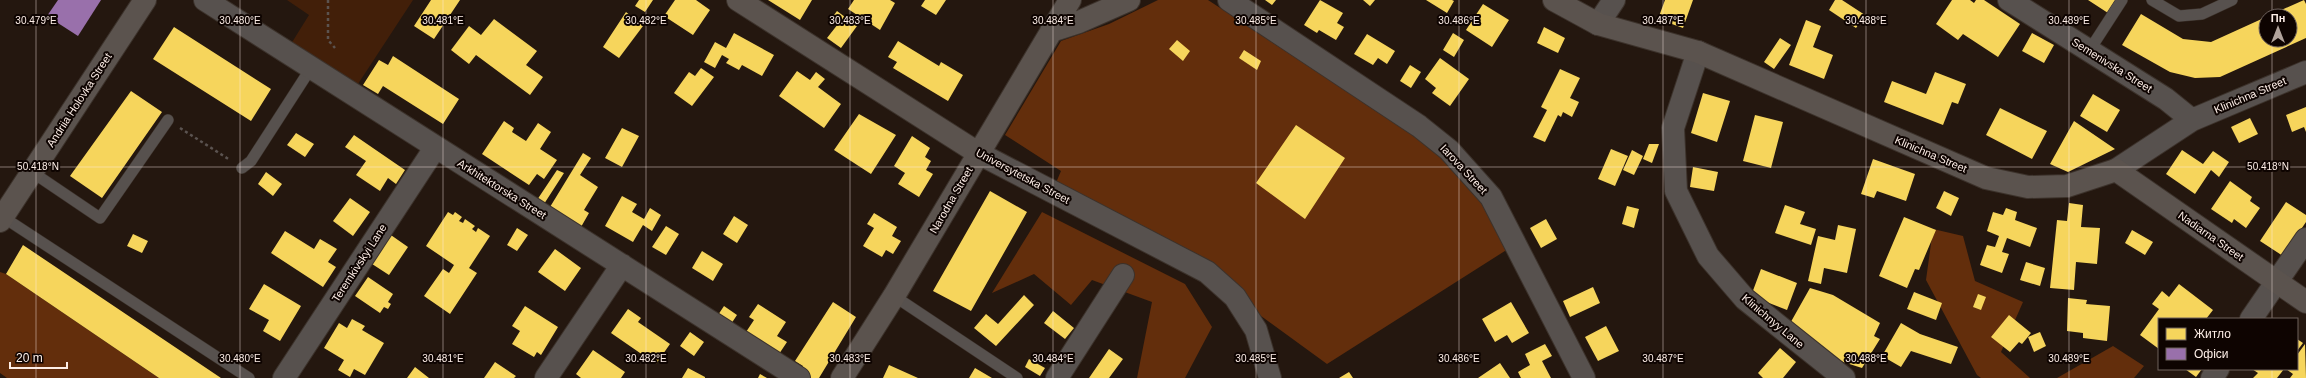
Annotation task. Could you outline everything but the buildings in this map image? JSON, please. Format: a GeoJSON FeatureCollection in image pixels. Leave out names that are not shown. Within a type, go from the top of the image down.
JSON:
{"type":"FeatureCollection","features":[{"type":"Feature","properties":{"kind":"street","name":"Andriia Holovka Street"},"geometry":{"type":"LineString","coordinates":[[1,219],[145,0]]}},
{"type":"Feature","properties":{"kind":"street","name":"Arkhitektorska Street"},"geometry":{"type":"LineString","coordinates":[[205,0],[435,148],[799,378]]}},
{"type":"Feature","properties":{"kind":"street","name":"Universytetska Street"},"geometry":{"type":"LineString","coordinates":[[738,0],[978,153],[1207,272],[1235,297],[1256,330],[1270,378]]}},
{"type":"Feature","properties":{"kind":"street","name":"Narodna Street"},"geometry":{"type":"LineString","coordinates":[[842,378],[894,296],[1069,0]]}},
{"type":"Feature","properties":{"kind":"street"},"geometry":{"type":"LineString","coordinates":[[1051,31],[1102,13],[1129,0]]}},
{"type":"Feature","properties":{"kind":"street","name":"Iarova Street"},"geometry":{"type":"LineString","coordinates":[[1229,0],[1419,126],[1449,150],[1491,197],[1584,378]]}},
{"type":"Feature","properties":{"kind":"street","name":"Klinichna Street"},"geometry":{"type":"LineString","coordinates":[[1554,0],[1598,24],[1698,52],[1986,178],[2028,187],[2067,186],[2116,170],[2192,120],[2306,72]]}},
{"type":"Feature","properties":{"kind":"street"},"geometry":{"type":"LineString","coordinates":[[1598,24],[1614,0]]}},
{"type":"Feature","properties":{"kind":"street","name":"Semenivska Street"},"geometry":{"type":"LineString","coordinates":[[2009,0],[2166,99],[2192,120]]}},
{"type":"Feature","properties":{"kind":"street","name":"Klinichnyy Lane"},"geometry":{"type":"LineString","coordinates":[[1698,52],[1673,128],[1676,190],[1708,256],[1745,299],[1844,378]]}},
{"type":"Feature","properties":{"kind":"street","name":"Teremkivskyi Lane"},"geometry":{"type":"LineString","coordinates":[[284,378],[435,148]]}},
{"type":"Feature","properties":{"kind":"street","name":"Nadiarna Street"},"geometry":{"type":"LineString","coordinates":[[2116,170],[2306,302]]}},
{"type":"Feature","properties":{"kind":"street"},"geometry":{"type":"LineString","coordinates":[[2252,318],[2306,238]]}},
{"type":"Feature","properties":{"kind":"street"},"geometry":{"type":"LineString","coordinates":[[546,378],[622,265]]}},
{"type":"Feature","properties":{"kind":"street"},"geometry":{"type":"LineString","coordinates":[[1057,378],[1123,275]]}},
{"type":"Feature","properties":{"kind":"lane"},"geometry":{"type":"LineString","coordinates":[[2089,50],[2122,0]]}},
{"type":"Feature","properties":{"kind":"lane"},"geometry":{"type":"LineString","coordinates":[[2152,0],[2179,16],[2202,14],[2232,0]]}},
{"type":"Feature","properties":{"kind":"lane"},"geometry":{"type":"LineString","coordinates":[[242,168],[251,161],[311,68]]}},
{"type":"Feature","properties":{"kind":"lane"},"geometry":{"type":"LineString","coordinates":[[32,172],[100,218],[168,120]]}},
{"type":"Feature","properties":{"kind":"lane"},"geometry":{"type":"LineString","coordinates":[[1,219],[249,378]]}},
{"type":"Feature","properties":{"kind":"lane"},"geometry":{"type":"LineString","coordinates":[[894,296],[1017,378]]}},
{"type":"Feature","properties":{"kind":"path"},"geometry":{"type":"LineString","coordinates":[[328,0],[328,40],[335,48]]}},
{"type":"Feature","properties":{"kind":"path"},"geometry":{"type":"LineString","coordinates":[[168,120],[242,168]]}},
{"type":"Feature","properties":{"kind":"shaded area"},"geometry":{"type":"Polygon","coordinates":[[[287,0],[413,0],[356,87],[286,52],[309,15],[287,0]]]}},
{"type":"Feature","properties":{"kind":"shaded area"},"geometry":{"type":"Polygon","coordinates":[[[1158,0],[1208,0],[1414,135],[1442,159],[1485,206],[1508,249],[1327,364],[1235,297],[1052,192],[1061,171],[1005,135],[1061,41],[1109,24],[1158,0]]]}},
{"type":"Feature","properties":{"kind":"shaded area"},"geometry":{"type":"Polygon","coordinates":[[[1042,212],[1185,284],[1212,327],[1185,378],[1137,378],[1152,302],[1092,280],[1071,305],[1034,274],[992,293],[1042,212]]]}},
{"type":"Feature","properties":{"kind":"shaded area"},"geometry":{"type":"Polygon","coordinates":[[[1933,229],[1963,236],[1975,281],[2023,302],[2001,352],[2030,378],[1981,378],[1977,375],[1926,280],[1933,229]]]}},
{"type":"Feature","properties":{"kind":"shaded area"},"geometry":{"type":"Polygon","coordinates":[[[0,272],[6,274],[159,378],[7,378],[0,373],[0,272]]]}},
{"type":"Feature","properties":{"kind":"shaded area"},"geometry":{"type":"Polygon","coordinates":[[[2113,346],[2144,366],[2134,378],[2057,378],[2113,346]]]}}]}
